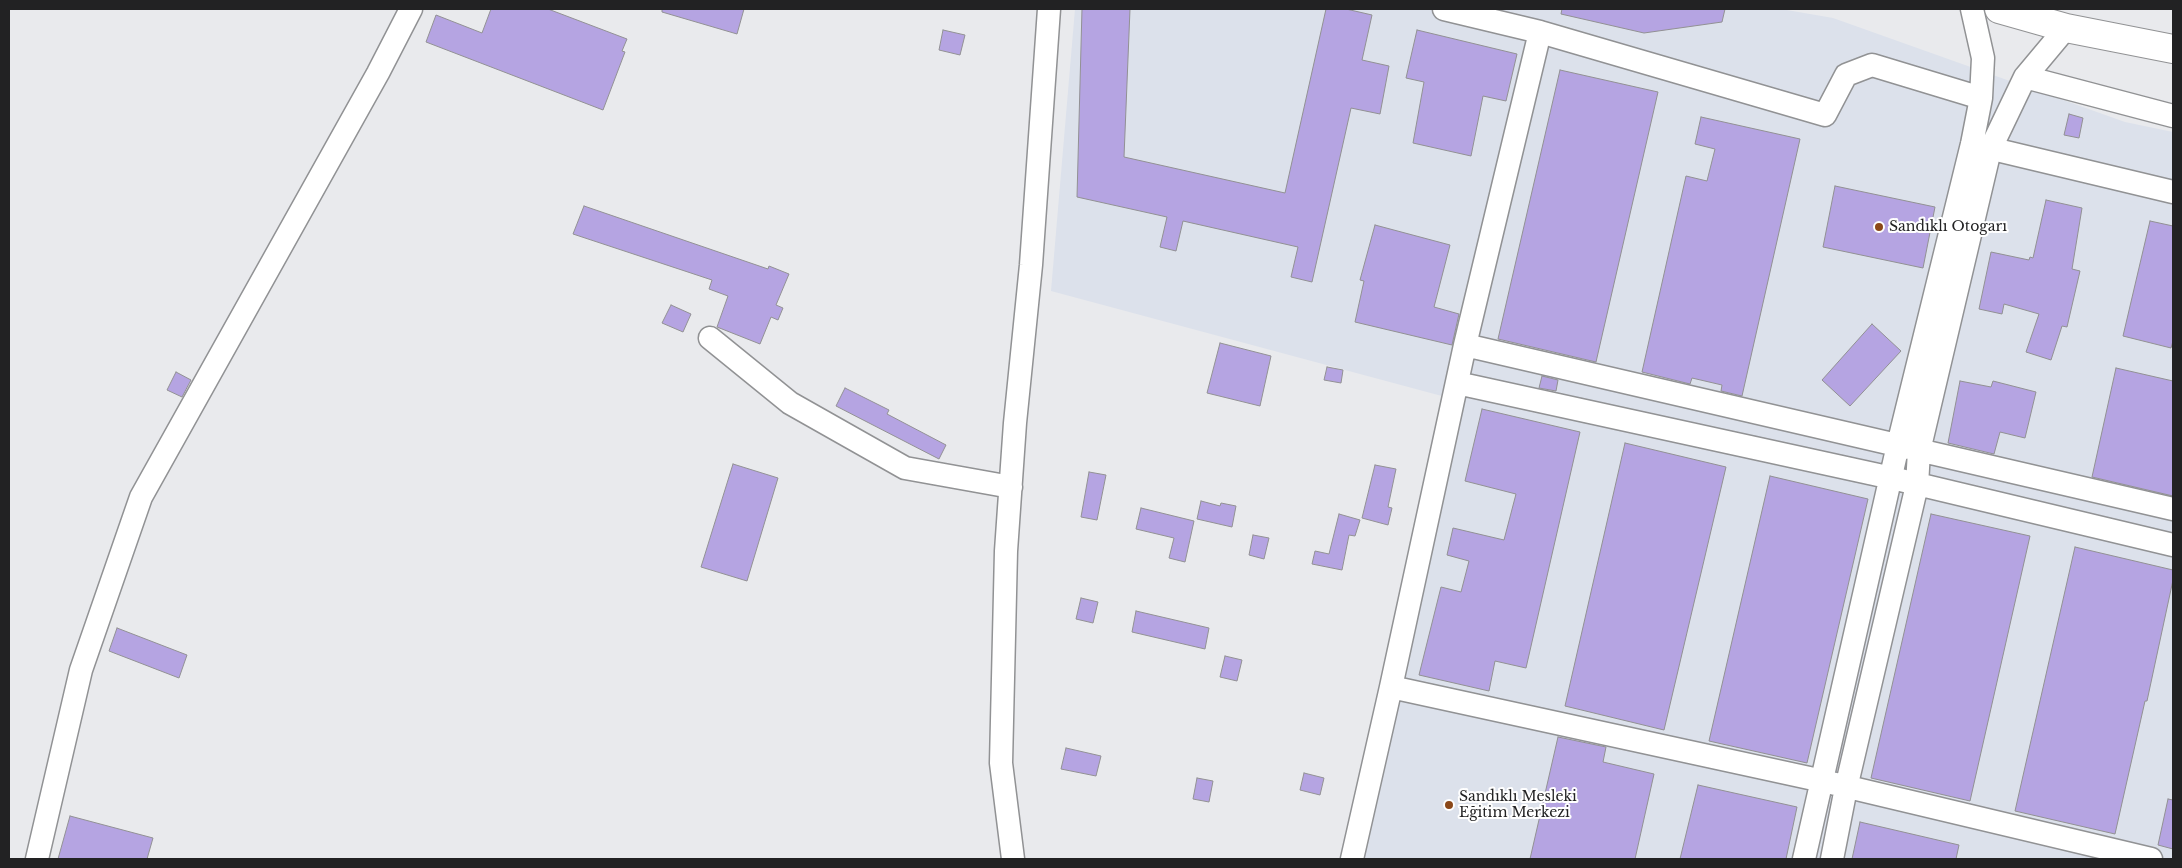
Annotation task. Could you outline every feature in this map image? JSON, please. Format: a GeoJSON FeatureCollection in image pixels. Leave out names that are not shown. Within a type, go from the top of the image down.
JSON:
{"type":"FeatureCollection","features":[{"type":"Feature","properties":{"kind":"highway"},"geometry":{"type":"LineString","coordinates":[[1999,9],[2068,18],[2173,49]]}},
{"type":"Feature","properties":{"kind":"street"},"geometry":{"type":"LineString","coordinates":[[37,859],[81,670],[141,496],[373,82],[411,9]]}},
{"type":"Feature","properties":{"kind":"street"},"geometry":{"type":"LineString","coordinates":[[1013,859],[1000,763],[1006,551],[1015,424],[1031,265],[1049,9]]}},
{"type":"Feature","properties":{"kind":"street"},"geometry":{"type":"LineString","coordinates":[[1444,9],[1540,32],[1825,115],[1846,75],[1872,65],[1981,98]]}},
{"type":"Feature","properties":{"kind":"street"},"geometry":{"type":"LineString","coordinates":[[1804,859],[1892,478],[1909,448],[1981,147],[1983,58],[1972,9]]}},
{"type":"Feature","properties":{"kind":"street"},"geometry":{"type":"LineString","coordinates":[[1981,147],[2025,77],[2068,18]]}},
{"type":"Feature","properties":{"kind":"street"},"geometry":{"type":"LineString","coordinates":[[1352,859],[1465,345],[1540,32]]}},
{"type":"Feature","properties":{"kind":"street"},"geometry":{"type":"LineString","coordinates":[[2025,77],[2173,116]]}},
{"type":"Feature","properties":{"kind":"street"},"geometry":{"type":"LineString","coordinates":[[1981,147],[2173,192]]}},
{"type":"Feature","properties":{"kind":"street"},"geometry":{"type":"LineString","coordinates":[[710,338],[790,403],[905,468],[1011,487]]}},
{"type":"Feature","properties":{"kind":"street"},"geometry":{"type":"LineString","coordinates":[[1465,345],[2173,509]]}},
{"type":"Feature","properties":{"kind":"street"},"geometry":{"type":"LineString","coordinates":[[1457,383],[1892,478],[2173,545]]}},
{"type":"Feature","properties":{"kind":"street"},"geometry":{"type":"LineString","coordinates":[[1832,859],[1846,788],[1917,485],[1909,448]]}},
{"type":"Feature","properties":{"kind":"street"},"geometry":{"type":"LineString","coordinates":[[1391,687],[1822,781],[2151,859]]}},
{"type":"Feature","properties":{"kind":"shaded area"},"geometry":{"type":"Polygon","coordinates":[[[1075,9],[1781,9],[1833,18],[2125,122],[2173,132],[2173,859],[1342,859],[1453,399],[1051,291],[1075,9]]]}},
{"type":"Feature","properties":{"kind":"building"},"geometry":{"type":"Polygon","coordinates":[[[491,9],[548,9],[627,39],[622,51],[625,52],[603,110],[426,42],[436,15],[482,33],[491,9]]]}},
{"type":"Feature","properties":{"kind":"building"},"geometry":{"type":"Polygon","coordinates":[[[662,9],[744,9],[737,34],[662,12],[662,9]]]}},
{"type":"Feature","properties":{"kind":"building"},"geometry":{"type":"Polygon","coordinates":[[[1082,9],[1130,9],[1124,157],[1285,193],[1326,9],[1346,9],[1372,15],[1362,60],[1389,66],[1380,114],[1351,108],[1312,282],[1291,277],[1298,247],[1183,221],[1176,251],[1160,247],[1167,217],[1077,197],[1082,9]]]}},
{"type":"Feature","properties":{"kind":"building"},"geometry":{"type":"Polygon","coordinates":[[[1562,9],[1725,9],[1722,22],[1644,33],[1561,14],[1562,9]]]}},
{"type":"Feature","properties":{"kind":"building"},"geometry":{"type":"Polygon","coordinates":[[[943,30],[965,35],[960,55],[939,50],[943,30]]]}},
{"type":"Feature","properties":{"kind":"building"},"geometry":{"type":"Polygon","coordinates":[[[1417,30],[1517,54],[1506,101],[1483,96],[1471,156],[1413,143],[1424,82],[1406,78],[1417,30]]]}},
{"type":"Feature","properties":{"kind":"building"},"geometry":{"type":"Polygon","coordinates":[[[1560,70],[1658,92],[1596,362],[1498,339],[1560,70]]]}},
{"type":"Feature","properties":{"kind":"building"},"geometry":{"type":"Polygon","coordinates":[[[2069,114],[2083,118],[2079,138],[2064,135],[2069,114]]]}},
{"type":"Feature","properties":{"kind":"building"},"geometry":{"type":"Polygon","coordinates":[[[1701,117],[1800,139],[1742,396],[1721,391],[1722,385],[1692,378],[1690,384],[1642,372],[1686,176],[1707,181],[1715,149],[1695,144],[1701,117]]]}},
{"type":"Feature","properties":{"kind":"building","name":"Sandıklı Otogarı"},"geometry":{"type":"Polygon","coordinates":[[[1835,186],[1935,207],[1923,268],[1823,247],[1835,186]]]}},
{"type":"Feature","properties":{"kind":"building"},"geometry":{"type":"Polygon","coordinates":[[[2046,200],[2082,208],[2072,269],[2080,271],[2067,327],[2062,326],[2051,360],[2026,352],[2039,314],[2004,304],[2002,314],[1979,309],[1991,252],[2029,260],[2030,257],[2033,258],[2046,200]]]}},
{"type":"Feature","properties":{"kind":"building"},"geometry":{"type":"Polygon","coordinates":[[[584,206],[768,269],[769,266],[789,274],[776,305],[783,308],[778,320],[771,317],[760,344],[717,327],[728,296],[709,289],[712,280],[573,234],[584,206]]]}},
{"type":"Feature","properties":{"kind":"building"},"geometry":{"type":"Polygon","coordinates":[[[2150,221],[2173,226],[2173,341],[2171,348],[2123,336],[2150,221]]]}},
{"type":"Feature","properties":{"kind":"building"},"geometry":{"type":"Polygon","coordinates":[[[1375,225],[1450,245],[1434,307],[1459,314],[1452,345],[1355,322],[1364,281],[1360,280],[1375,225]]]}},
{"type":"Feature","properties":{"kind":"building"},"geometry":{"type":"Polygon","coordinates":[[[671,305],[691,314],[683,332],[662,323],[671,305]]]}},
{"type":"Feature","properties":{"kind":"building"},"geometry":{"type":"Polygon","coordinates":[[[1872,324],[1901,351],[1850,406],[1822,380],[1872,324]]]}},
{"type":"Feature","properties":{"kind":"building"},"geometry":{"type":"Polygon","coordinates":[[[1220,343],[1271,356],[1260,406],[1207,393],[1220,343]]]}},
{"type":"Feature","properties":{"kind":"building"},"geometry":{"type":"Polygon","coordinates":[[[1327,367],[1343,370],[1341,383],[1324,380],[1327,367]]]}},
{"type":"Feature","properties":{"kind":"building"},"geometry":{"type":"Polygon","coordinates":[[[2116,368],[2173,381],[2173,496],[2092,477],[2116,368]]]}},
{"type":"Feature","properties":{"kind":"building"},"geometry":{"type":"Polygon","coordinates":[[[176,372],[191,380],[182,397],[167,390],[176,372]]]}},
{"type":"Feature","properties":{"kind":"building"},"geometry":{"type":"Polygon","coordinates":[[[1542,376],[1558,380],[1556,391],[1539,388],[1542,376]]]}},
{"type":"Feature","properties":{"kind":"building"},"geometry":{"type":"Polygon","coordinates":[[[1960,381],[1991,387],[1993,381],[2036,392],[2025,438],[2000,432],[1994,454],[1948,443],[1960,381]]]}},
{"type":"Feature","properties":{"kind":"building"},"geometry":{"type":"Polygon","coordinates":[[[845,388],[889,410],[887,414],[946,445],[939,459],[836,406],[845,388]]]}},
{"type":"Feature","properties":{"kind":"building"},"geometry":{"type":"Polygon","coordinates":[[[1482,409],[1580,432],[1526,668],[1495,661],[1489,691],[1419,675],[1441,587],[1461,592],[1469,561],[1447,555],[1453,528],[1504,540],[1516,494],[1465,481],[1482,409]]]}},
{"type":"Feature","properties":{"kind":"building"},"geometry":{"type":"Polygon","coordinates":[[[1625,443],[1726,467],[1664,730],[1565,706],[1625,443]]]}},
{"type":"Feature","properties":{"kind":"building"},"geometry":{"type":"Polygon","coordinates":[[[733,464],[778,478],[747,581],[701,567],[733,464]]]}},
{"type":"Feature","properties":{"kind":"building"},"geometry":{"type":"Polygon","coordinates":[[[1375,465],[1396,469],[1388,507],[1392,508],[1388,525],[1362,518],[1375,465]]]}},
{"type":"Feature","properties":{"kind":"building"},"geometry":{"type":"Polygon","coordinates":[[[1089,472],[1106,475],[1097,520],[1081,517],[1089,472]]]}},
{"type":"Feature","properties":{"kind":"building"},"geometry":{"type":"Polygon","coordinates":[[[1770,476],[1868,499],[1807,763],[1709,741],[1770,476]]]}},
{"type":"Feature","properties":{"kind":"building"},"geometry":{"type":"Polygon","coordinates":[[[1201,501],[1220,506],[1221,503],[1236,506],[1232,527],[1197,519],[1201,501]]]}},
{"type":"Feature","properties":{"kind":"building"},"geometry":{"type":"Polygon","coordinates":[[[1141,508],[1194,521],[1185,562],[1169,558],[1174,538],[1136,529],[1141,508]]]}},
{"type":"Feature","properties":{"kind":"building"},"geometry":{"type":"Polygon","coordinates":[[[1339,514],[1360,520],[1355,536],[1349,535],[1342,570],[1312,564],[1315,551],[1329,554],[1339,514]]]}},
{"type":"Feature","properties":{"kind":"building"},"geometry":{"type":"Polygon","coordinates":[[[1931,514],[2030,536],[1970,801],[1871,778],[1931,514]]]}},
{"type":"Feature","properties":{"kind":"building"},"geometry":{"type":"Polygon","coordinates":[[[1253,535],[1269,538],[1264,559],[1249,555],[1253,535]]]}},
{"type":"Feature","properties":{"kind":"building"},"geometry":{"type":"Polygon","coordinates":[[[2075,547],[2173,570],[2173,580],[2147,701],[2145,701],[2115,834],[2015,811],[2075,547]]]}},
{"type":"Feature","properties":{"kind":"building"},"geometry":{"type":"Polygon","coordinates":[[[1081,598],[1098,602],[1093,623],[1076,619],[1081,598]]]}},
{"type":"Feature","properties":{"kind":"building"},"geometry":{"type":"Polygon","coordinates":[[[1136,611],[1209,628],[1205,649],[1132,632],[1136,611]]]}},
{"type":"Feature","properties":{"kind":"building"},"geometry":{"type":"Polygon","coordinates":[[[117,628],[187,655],[179,678],[109,651],[117,628]]]}},
{"type":"Feature","properties":{"kind":"building"},"geometry":{"type":"Polygon","coordinates":[[[1225,656],[1242,660],[1237,681],[1220,677],[1225,656]]]}},
{"type":"Feature","properties":{"kind":"building"},"geometry":{"type":"Polygon","coordinates":[[[1558,737],[1606,747],[1603,762],[1654,774],[1635,859],[1530,859],[1558,737]]]}},
{"type":"Feature","properties":{"kind":"building"},"geometry":{"type":"Polygon","coordinates":[[[1066,748],[1101,756],[1096,776],[1061,769],[1066,748]]]}},
{"type":"Feature","properties":{"kind":"building"},"geometry":{"type":"Polygon","coordinates":[[[1304,773],[1324,778],[1320,795],[1300,790],[1304,773]]]}},
{"type":"Feature","properties":{"kind":"building"},"geometry":{"type":"Polygon","coordinates":[[[1197,778],[1213,781],[1209,802],[1193,799],[1197,778]]]}},
{"type":"Feature","properties":{"kind":"building"},"geometry":{"type":"Polygon","coordinates":[[[1698,785],[1797,807],[1786,859],[1680,859],[1698,785]]]}},
{"type":"Feature","properties":{"kind":"building"},"geometry":{"type":"Polygon","coordinates":[[[2168,799],[2173,800],[2173,849],[2158,845],[2168,799]]]}},
{"type":"Feature","properties":{"kind":"building"},"geometry":{"type":"Polygon","coordinates":[[[70,816],[153,838],[147,859],[58,859],[70,816]]]}},
{"type":"Feature","properties":{"kind":"building"},"geometry":{"type":"Polygon","coordinates":[[[1860,822],[1959,845],[1956,859],[1852,859],[1860,822]]]}},
{"type":"Feature","properties":{"kind":"place","name":"Sandıklı Otogarı"},"geometry":{"type":"Point","coordinates":[1879,227]}},
{"type":"Feature","properties":{"kind":"place","name":"Sandıklı Mesleki Eğitim Merkezi"},"geometry":{"type":"Point","coordinates":[1449,805]}}]}
